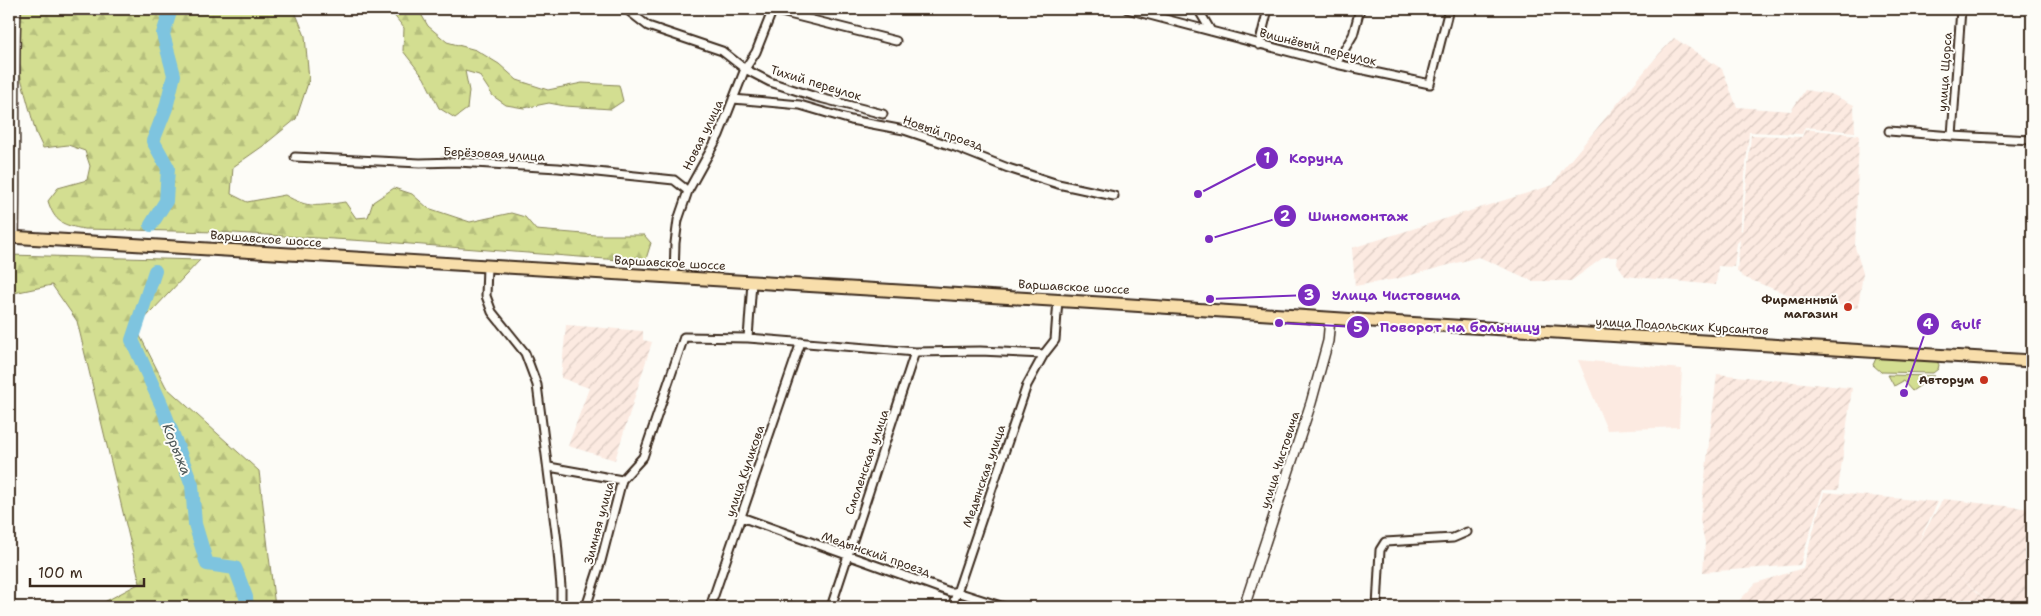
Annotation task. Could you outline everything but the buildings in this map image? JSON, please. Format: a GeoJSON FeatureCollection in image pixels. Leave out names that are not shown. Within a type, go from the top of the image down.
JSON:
{"type":"FeatureCollection","features":[{"type":"Feature","properties":{"kind":"main road","name":"Варшавское шоссе"},"geometry":{"type":"LineString","coordinates":[[11,237],[1330,318]]}},
{"type":"Feature","properties":{"kind":"main road","name":"улица Подольских Курсантов"},"geometry":{"type":"LineString","coordinates":[[1330,318],[2032,361]]}},
{"type":"Feature","properties":{"kind":"street"},"geometry":{"type":"LineString","coordinates":[[11,237],[16,160],[13,79],[16,9]]}},
{"type":"Feature","properties":{"kind":"street","name":"Тихий переулок"},"geometry":{"type":"LineString","coordinates":[[626,9],[648,26],[722,51],[745,69],[770,82],[883,114]]}},
{"type":"Feature","properties":{"kind":"street"},"geometry":{"type":"LineString","coordinates":[[773,9],[896,41]]}},
{"type":"Feature","properties":{"kind":"street","name":"Новая улица"},"geometry":{"type":"LineString","coordinates":[[674,277],[674,243],[678,220],[688,191],[719,135],[745,69],[756,52],[773,9]]}},
{"type":"Feature","properties":{"kind":"street","name":"Вишнёвый переулок"},"geometry":{"type":"LineString","coordinates":[[1127,9],[1336,64],[1430,84],[1450,9]]}},
{"type":"Feature","properties":{"kind":"street"},"geometry":{"type":"LineString","coordinates":[[1198,9],[1211,31]]}},
{"type":"Feature","properties":{"kind":"street"},"geometry":{"type":"LineString","coordinates":[[1259,44],[1268,9]]}},
{"type":"Feature","properties":{"kind":"street"},"geometry":{"type":"LineString","coordinates":[[1336,64],[1353,35],[1360,9]]}},
{"type":"Feature","properties":{"kind":"street","name":"улица Щорса"},"geometry":{"type":"LineString","coordinates":[[1952,136],[1961,9]]}},
{"type":"Feature","properties":{"kind":"street","name":"Новый проезд"},"geometry":{"type":"LineString","coordinates":[[733,99],[800,105],[851,120],[904,130],[1058,184],[1114,196]]}},
{"type":"Feature","properties":{"kind":"street"},"geometry":{"type":"LineString","coordinates":[[1890,131],[2032,140]]}},
{"type":"Feature","properties":{"kind":"street","name":"Берёзовая улица"},"geometry":{"type":"LineString","coordinates":[[295,157],[420,163],[458,162],[558,168],[674,180],[688,191]]}},
{"type":"Feature","properties":{"kind":"street"},"geometry":{"type":"LineString","coordinates":[[487,266],[486,296],[492,312],[525,353],[538,385],[549,468],[560,578],[560,607]]}},
{"type":"Feature","properties":{"kind":"street"},"geometry":{"type":"LineString","coordinates":[[752,282],[748,338],[915,352],[980,351],[1044,354]]}},
{"type":"Feature","properties":{"kind":"street","name":"Медынская улица"},"geometry":{"type":"LineString","coordinates":[[952,607],[1027,385],[1044,354],[1055,340],[1058,300]]}},
{"type":"Feature","properties":{"kind":"street","name":"улица Чистовича"},"geometry":{"type":"LineString","coordinates":[[1244,607],[1311,403],[1328,341],[1330,318]]}},
{"type":"Feature","properties":{"kind":"street","name":"Зимняя улица"},"geometry":{"type":"LineString","coordinates":[[586,607],[622,480],[643,457],[684,337],[748,338]]}},
{"type":"Feature","properties":{"kind":"street","name":"улица Куликова"},"geometry":{"type":"LineString","coordinates":[[710,607],[800,342]]}},
{"type":"Feature","properties":{"kind":"street","name":"Смоленская улица"},"geometry":{"type":"LineString","coordinates":[[831,607],[915,352]]}},
{"type":"Feature","properties":{"kind":"street"},"geometry":{"type":"LineString","coordinates":[[549,468],[622,480]]}},
{"type":"Feature","properties":{"kind":"street","name":"Медынский проезд"},"geometry":{"type":"LineString","coordinates":[[741,518],[950,592],[957,592],[1004,607]]}},
{"type":"Feature","properties":{"kind":"street"},"geometry":{"type":"LineString","coordinates":[[1377,607],[1380,550],[1385,542],[1453,538],[1467,532]]}},
{"type":"Feature","properties":{"kind":"shaded area"},"geometry":{"type":"Polygon","coordinates":[[[1674,38],[1722,69],[1737,107],[1791,111],[1805,90],[1831,94],[1854,105],[1855,132],[1805,127],[1802,134],[1749,132],[1740,229],[1742,231],[1751,135],[1802,137],[1805,129],[1859,135],[1855,247],[1863,273],[1858,308],[1802,300],[1743,277],[1737,271],[1740,240],[1737,243],[1734,267],[1718,266],[1716,285],[1625,276],[1617,263],[1618,257],[1604,257],[1571,281],[1533,281],[1479,257],[1396,279],[1355,286],[1352,248],[1553,185],[1562,170],[1674,38]]]}},
{"type":"Feature","properties":{"kind":"shaded area"},"geometry":{"type":"Polygon","coordinates":[[[566,325],[643,331],[643,340],[652,342],[615,460],[568,446],[589,388],[561,378],[566,325]]]}},
{"type":"Feature","properties":{"kind":"shaded area"},"geometry":{"type":"Polygon","coordinates":[[[1578,360],[1682,369],[1679,427],[1607,430],[1578,360]]]}},
{"type":"Feature","properties":{"kind":"shaded area"},"geometry":{"type":"Polygon","coordinates":[[[1717,374],[1852,388],[1838,490],[1823,490],[1800,565],[1703,572],[1705,543],[1700,520],[1717,374]]]}},
{"type":"Feature","properties":{"kind":"shaded area"},"geometry":{"type":"Polygon","coordinates":[[[1824,492],[1938,502],[1918,543],[1943,499],[2032,509],[2032,607],[1995,607],[1956,574],[1994,607],[1733,607],[1756,583],[1803,568],[1824,492]]]}},
{"type":"Feature","properties":{"kind":"green space"},"geometry":{"type":"Polygon","coordinates":[[[22,9],[94,9],[101,12],[105,9],[294,9],[305,36],[309,80],[296,119],[233,167],[231,194],[247,202],[285,195],[301,203],[314,205],[345,202],[356,218],[368,217],[373,202],[394,188],[412,194],[428,208],[470,222],[511,213],[525,217],[536,230],[596,235],[644,235],[651,243],[645,262],[384,242],[217,232],[84,229],[65,224],[54,214],[48,201],[58,188],[87,180],[90,166],[85,151],[68,145],[43,148],[36,133],[21,78],[17,33],[22,9]]]}},
{"type":"Feature","properties":{"kind":"green space"},"geometry":{"type":"Polygon","coordinates":[[[389,9],[418,9],[428,26],[447,42],[476,50],[499,64],[517,80],[548,90],[582,83],[619,85],[623,101],[611,109],[549,103],[524,108],[506,105],[493,96],[479,75],[465,71],[469,91],[467,109],[455,118],[439,108],[424,78],[403,51],[404,28],[389,9]]]}},
{"type":"Feature","properties":{"kind":"green space"},"geometry":{"type":"Polygon","coordinates":[[[9,255],[200,260],[136,328],[166,387],[259,471],[275,607],[95,607],[140,583],[77,321],[52,285],[9,294],[9,255]]]}},
{"type":"Feature","properties":{"kind":"green space"},"geometry":{"type":"Polygon","coordinates":[[[1877,356],[1936,359],[1939,365],[1938,369],[1933,373],[1881,372],[1873,365],[1877,356]]]}},
{"type":"Feature","properties":{"kind":"green space"},"geometry":{"type":"Polygon","coordinates":[[[1888,375],[1934,376],[1912,391],[1903,381],[1894,386],[1888,375]]]}},
{"type":"Feature","properties":{"kind":"waterway","name":"Корыжа"},"geometry":{"type":"LineString","coordinates":[[151,225],[166,201],[168,168],[153,141],[166,108],[174,75],[163,34],[171,9]]}},
{"type":"Feature","properties":{"kind":"waterway","name":"Корыжа"},"geometry":{"type":"LineString","coordinates":[[155,271],[132,340],[162,406],[192,485],[195,524],[207,564],[235,568],[246,597],[247,607]]}},
{"type":"Feature","properties":{"kind":"place","name":"Корунд"},"geometry":{"type":"Point","coordinates":[1198,194]}},
{"type":"Feature","properties":{"kind":"place","name":"Шиномонтаж"},"geometry":{"type":"Point","coordinates":[1209,239]}},
{"type":"Feature","properties":{"kind":"place","name":"Улица Чистовича"},"geometry":{"type":"Point","coordinates":[1210,299]}},
{"type":"Feature","properties":{"kind":"place","name":"Фирменный магазин"},"geometry":{"type":"Point","coordinates":[1848,307]}},
{"type":"Feature","properties":{"kind":"place","name":"Поворот на больницу"},"geometry":{"type":"Point","coordinates":[1279,323]}},
{"type":"Feature","properties":{"kind":"place","name":"Авторум"},"geometry":{"type":"Point","coordinates":[1984,380]}},
{"type":"Feature","properties":{"kind":"place","name":"Gulf"},"geometry":{"type":"Point","coordinates":[1904,393]}}]}
